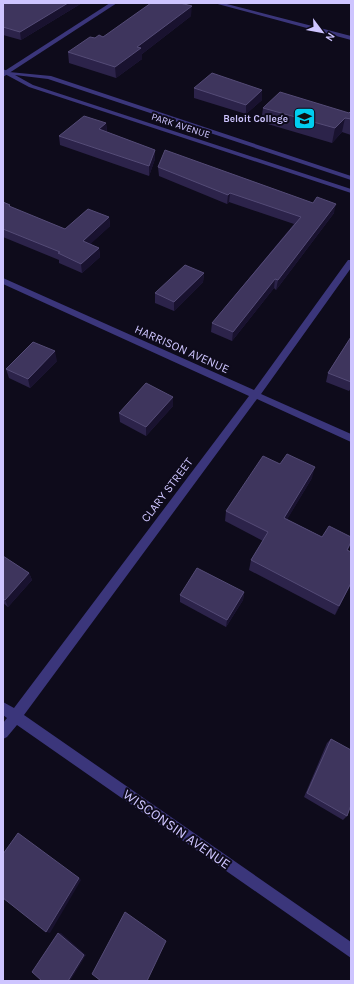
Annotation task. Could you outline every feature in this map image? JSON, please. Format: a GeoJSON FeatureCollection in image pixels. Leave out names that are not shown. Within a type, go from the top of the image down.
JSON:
{"type":"FeatureCollection","features":[{"type":"Feature","properties":{"kind":"street"},"geometry":{"type":"LineString","coordinates":[[4,73],[114,3]]}},
{"type":"Feature","properties":{"kind":"street"},"geometry":{"type":"LineString","coordinates":[[217,3],[351,38]]}},
{"type":"Feature","properties":{"kind":"street","name":"PARK AVENUE"},"geometry":{"type":"LineString","coordinates":[[4,73],[49,77],[351,178]]}},
{"type":"Feature","properties":{"kind":"street","name":"PARK AVENUE"},"geometry":{"type":"LineString","coordinates":[[4,73],[31,86],[351,191]]}},
{"type":"Feature","properties":{"kind":"street","name":"CLARY STREET"},"geometry":{"type":"LineString","coordinates":[[3,733],[255,395],[351,262]]}},
{"type":"Feature","properties":{"kind":"street","name":"HARRISON AVENUE"},"geometry":{"type":"LineString","coordinates":[[3,281],[351,438]]}},
{"type":"Feature","properties":{"kind":"street","name":"WISCONSIN AVENUE"},"geometry":{"type":"LineString","coordinates":[[3,708],[351,951]]}},
{"type":"Feature","properties":{"kind":"building"},"geometry":{"type":"Polygon","coordinates":[[[3,3],[68,3],[20,32],[3,27],[3,3]]]}},
{"type":"Feature","properties":{"kind":"building"},"geometry":{"type":"Polygon","coordinates":[[[151,3],[180,3],[192,6],[137,47],[141,48],[115,67],[68,52],[90,37],[95,38],[99,35],[103,37],[151,3]]]}},
{"type":"Feature","properties":{"kind":"building"},"geometry":{"type":"Polygon","coordinates":[[[212,73],[262,90],[246,105],[194,88],[212,73]]]}},
{"type":"Feature","properties":{"kind":"building"},"geometry":{"type":"Polygon","coordinates":[[[280,92],[349,113],[351,111],[351,119],[345,118],[335,128],[263,108],[280,92]]]}},
{"type":"Feature","properties":{"kind":"building"},"geometry":{"type":"Polygon","coordinates":[[[84,116],[106,123],[99,129],[155,150],[149,166],[59,136],[84,116]]]}},
{"type":"Feature","properties":{"kind":"building"},"geometry":{"type":"Polygon","coordinates":[[[165,150],[313,203],[317,197],[336,204],[278,280],[275,279],[233,332],[212,323],[301,217],[230,193],[228,195],[158,167],[165,150]]]}},
{"type":"Feature","properties":{"kind":"building"},"geometry":{"type":"Polygon","coordinates":[[[3,202],[10,205],[9,206],[65,229],[88,209],[109,217],[83,241],[99,248],[81,264],[58,253],[60,252],[3,229],[3,202]]]}},
{"type":"Feature","properties":{"kind":"building"},"geometry":{"type":"Polygon","coordinates":[[[185,265],[204,273],[174,302],[155,293],[185,265]]]}},
{"type":"Feature","properties":{"kind":"building"},"geometry":{"type":"Polygon","coordinates":[[[351,337],[351,382],[328,373],[351,337]]]}},
{"type":"Feature","properties":{"kind":"building"},"geometry":{"type":"Polygon","coordinates":[[[33,342],[55,351],[28,379],[6,369],[33,342]]]}},
{"type":"Feature","properties":{"kind":"building"},"geometry":{"type":"Polygon","coordinates":[[[146,383],[173,397],[146,427],[119,413],[146,383]]]}},
{"type":"Feature","properties":{"kind":"building"},"geometry":{"type":"Polygon","coordinates":[[[287,454],[315,467],[284,518],[322,537],[329,526],[351,537],[351,542],[347,550],[351,552],[351,583],[339,606],[251,560],[268,532],[226,511],[263,456],[280,464],[287,454]]]}},
{"type":"Feature","properties":{"kind":"building"},"geometry":{"type":"Polygon","coordinates":[[[3,556],[29,573],[5,600],[3,599],[3,556]]]}},
{"type":"Feature","properties":{"kind":"building"},"geometry":{"type":"Polygon","coordinates":[[[197,568],[244,592],[227,620],[180,595],[197,568]]]}},
{"type":"Feature","properties":{"kind":"building"},"geometry":{"type":"Polygon","coordinates":[[[331,739],[351,750],[351,805],[347,816],[307,793],[331,739]]]}},
{"type":"Feature","properties":{"kind":"building"},"geometry":{"type":"Polygon","coordinates":[[[18,833],[79,878],[46,932],[3,898],[3,854],[18,833]]]}},
{"type":"Feature","properties":{"kind":"building"},"geometry":{"type":"Polygon","coordinates":[[[125,912],[166,941],[147,981],[101,981],[92,974],[125,912]]]}},
{"type":"Feature","properties":{"kind":"building"},"geometry":{"type":"Polygon","coordinates":[[[58,933],[84,955],[68,981],[42,981],[32,972],[58,933]]]}},
{"type":"Feature","properties":{"kind":"place","name":"Beloit College"},"geometry":{"type":"Point","coordinates":[304,118]}}]}
